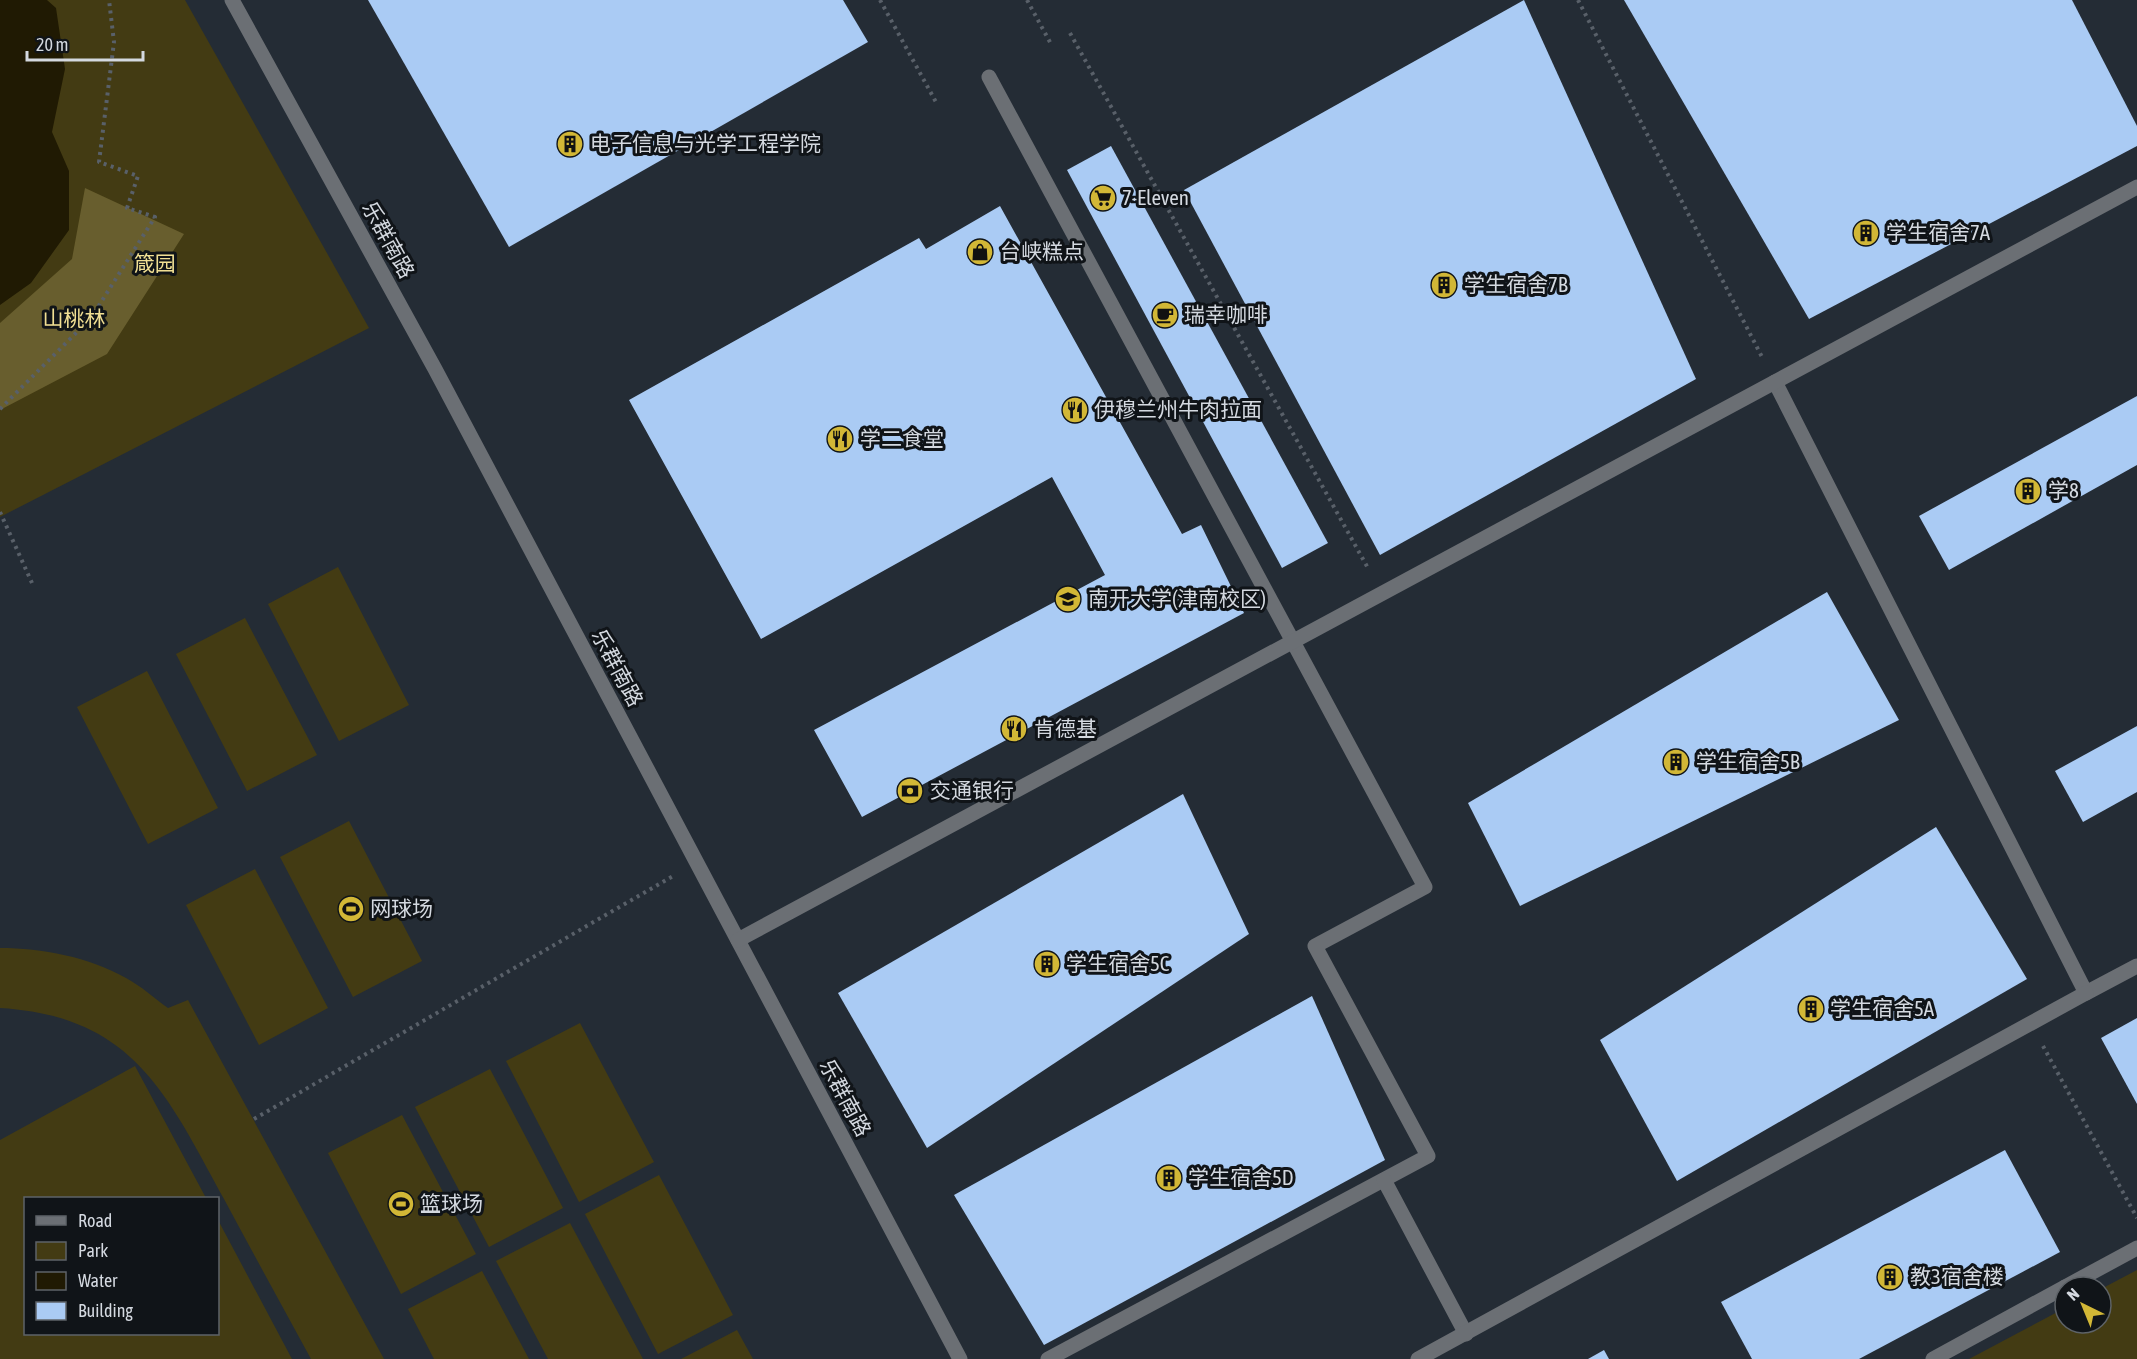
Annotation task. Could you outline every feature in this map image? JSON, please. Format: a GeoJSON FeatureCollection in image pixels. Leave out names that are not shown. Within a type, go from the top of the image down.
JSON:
{"type":"FeatureCollection","features":[{"type":"Feature","properties":{"kind":"street","name":"乐群南路"},"geometry":{"type":"LineString","coordinates":[[232,0],[435,369],[960,1359]]}},
{"type":"Feature","properties":{"kind":"street"},"geometry":{"type":"LineString","coordinates":[[989,77],[1425,887],[1315,946],[1428,1156],[1048,1359]]}},
{"type":"Feature","properties":{"kind":"street"},"geometry":{"type":"LineString","coordinates":[[738,940],[2137,187]]}},
{"type":"Feature","properties":{"kind":"street"},"geometry":{"type":"LineString","coordinates":[[1775,382],[2086,993]]}},
{"type":"Feature","properties":{"kind":"street"},"geometry":{"type":"LineString","coordinates":[[1418,1359],[2137,966]]}},
{"type":"Feature","properties":{"kind":"street"},"geometry":{"type":"LineString","coordinates":[[1384,1180],[1466,1334]]}},
{"type":"Feature","properties":{"kind":"street"},"geometry":{"type":"LineString","coordinates":[[2087,1275],[2137,1248]]}},
{"type":"Feature","properties":{"kind":"street"},"geometry":{"type":"LineString","coordinates":[[1934,1359],[2053,1294]]}},
{"type":"Feature","properties":{"kind":"path"},"geometry":{"type":"LineString","coordinates":[[0,409],[91,318],[154,217],[127,207],[138,176],[99,162],[114,42],[109,0]]}},
{"type":"Feature","properties":{"kind":"path"},"geometry":{"type":"LineString","coordinates":[[880,0],[937,104]]}},
{"type":"Feature","properties":{"kind":"path"},"geometry":{"type":"LineString","coordinates":[[1027,0],[1051,44]]}},
{"type":"Feature","properties":{"kind":"path"},"geometry":{"type":"LineString","coordinates":[[1578,0],[1775,382]]}},
{"type":"Feature","properties":{"kind":"path"},"geometry":{"type":"LineString","coordinates":[[1070,33],[1382,594]]}},
{"type":"Feature","properties":{"kind":"path"},"geometry":{"type":"LineString","coordinates":[[0,512],[32,583]]}},
{"type":"Feature","properties":{"kind":"path"},"geometry":{"type":"LineString","coordinates":[[254,1119],[697,862]]}},
{"type":"Feature","properties":{"kind":"path"},"geometry":{"type":"LineString","coordinates":[[2031,1024],[2137,1218]]}},
{"type":"Feature","properties":{"kind":"green space","name":"箴园"},"geometry":{"type":"Polygon","coordinates":[[[0,0],[185,0],[369,328],[0,517],[0,0]]]}},
{"type":"Feature","properties":{"kind":"green space","name":"山桃林"},"geometry":{"type":"Polygon","coordinates":[[[85,188],[184,234],[107,354],[0,410],[0,323],[72,259],[85,188]]]}},
{"type":"Feature","properties":{"kind":"green space"},"geometry":{"type":"Polygon","coordinates":[[[338,567],[409,705],[339,741],[268,604],[338,567]]]}},
{"type":"Feature","properties":{"kind":"green space"},"geometry":{"type":"Polygon","coordinates":[[[245,618],[317,755],[247,791],[176,654],[245,618]]]}},
{"type":"Feature","properties":{"kind":"green space"},"geometry":{"type":"Polygon","coordinates":[[[147,671],[218,808],[148,844],[77,707],[147,671]]]}},
{"type":"Feature","properties":{"kind":"green space","name":"网球场"},"geometry":{"type":"Polygon","coordinates":[[[349,821],[422,961],[353,997],[280,857],[349,821]]]}},
{"type":"Feature","properties":{"kind":"green space"},"geometry":{"type":"Polygon","coordinates":[[[255,869],[328,1008],[259,1045],[186,905],[255,869]]]}},
{"type":"Feature","properties":{"kind":"green space"},"geometry":{"type":"Polygon","coordinates":[[[0,948],[49,952],[97,964],[132,981],[168,1008],[188,1000],[384,1359],[311,1359],[204,1161],[163,1095],[141,1068],[115,1045],[84,1027],[46,1014],[0,1008],[0,948]]]}},
{"type":"Feature","properties":{"kind":"green space"},"geometry":{"type":"Polygon","coordinates":[[[580,1023],[654,1162],[579,1202],[506,1061],[580,1023]]]}},
{"type":"Feature","properties":{"kind":"green space"},"geometry":{"type":"Polygon","coordinates":[[[135,1066],[205,1197],[24,1197],[24,1335],[219,1335],[219,1222],[292,1359],[0,1359],[0,1140],[135,1066]]]}},
{"type":"Feature","properties":{"kind":"green space","name":"篮球场"},"geometry":{"type":"Polygon","coordinates":[[[490,1069],[563,1208],[489,1247],[415,1107],[490,1069]]]}},
{"type":"Feature","properties":{"kind":"green space","name":"篮球场"},"geometry":{"type":"Polygon","coordinates":[[[402,1115],[476,1254],[401,1294],[328,1153],[402,1115]]]}},
{"type":"Feature","properties":{"kind":"green space"},"geometry":{"type":"Polygon","coordinates":[[[659,1175],[733,1315],[658,1354],[585,1214],[659,1175]]]}},
{"type":"Feature","properties":{"kind":"green space","name":"篮球场"},"geometry":{"type":"Polygon","coordinates":[[[570,1223],[643,1359],[548,1359],[496,1261],[570,1223]]]}},
{"type":"Feature","properties":{"kind":"green space"},"geometry":{"type":"Polygon","coordinates":[[[2137,1270],[2137,1359],[1969,1359],[2053,1314],[2053,1335],[2113,1335],[2113,1283],[2137,1270]]]}},
{"type":"Feature","properties":{"kind":"green space","name":"篮球场"},"geometry":{"type":"Polygon","coordinates":[[[482,1271],[529,1359],[434,1359],[408,1309],[482,1271]]]}},
{"type":"Feature","properties":{"kind":"green space"},"geometry":{"type":"Polygon","coordinates":[[[737,1330],[753,1359],[681,1359],[737,1330]]]}},
{"type":"Feature","properties":{"kind":"water"},"geometry":{"type":"Polygon","coordinates":[[[0,0],[47,0],[56,8],[65,69],[52,132],[69,171],[69,230],[31,283],[0,305],[0,0]]]}},
{"type":"Feature","properties":{"kind":"building","name":"电子信息与光学工程学院"},"geometry":{"type":"Polygon","coordinates":[[[368,0],[843,0],[868,42],[509,247],[368,0]]]}},
{"type":"Feature","properties":{"kind":"building","name":"学生宿舍7B"},"geometry":{"type":"Polygon","coordinates":[[[1524,0],[1696,379],[1380,555],[1184,190],[1524,0]]]}},
{"type":"Feature","properties":{"kind":"building","name":"学生宿舍7A"},"geometry":{"type":"Polygon","coordinates":[[[1624,0],[2072,0],[2137,126],[2137,146],[1809,319],[1624,0]]]}},
{"type":"Feature","properties":{"kind":"building"},"geometry":{"type":"Polygon","coordinates":[[[1111,146],[1328,543],[1282,568],[1067,170],[1111,146]]]}},
{"type":"Feature","properties":{"kind":"building"},"geometry":{"type":"Polygon","coordinates":[[[1000,206],[1182,534],[1201,525],[1244,613],[862,817],[814,730],[1105,575],[1052,477],[761,639],[629,400],[919,238],[926,249],[1000,206]]]}},
{"type":"Feature","properties":{"kind":"building","name":"学8"},"geometry":{"type":"Polygon","coordinates":[[[2137,396],[2137,465],[1949,570],[1919,516],[2137,396]]]}},
{"type":"Feature","properties":{"kind":"building","name":"学生宿舍5B"},"geometry":{"type":"Polygon","coordinates":[[[1827,592],[1899,720],[1520,906],[1468,803],[1827,592]]]}},
{"type":"Feature","properties":{"kind":"building"},"geometry":{"type":"Polygon","coordinates":[[[2137,726],[2137,792],[2083,822],[2055,771],[2137,726]]]}},
{"type":"Feature","properties":{"kind":"building","name":"学生宿舍5C"},"geometry":{"type":"Polygon","coordinates":[[[1183,794],[1249,934],[927,1148],[838,993],[1183,794]]]}},
{"type":"Feature","properties":{"kind":"building","name":"学生宿舍5A"},"geometry":{"type":"Polygon","coordinates":[[[1936,827],[2027,979],[1677,1181],[1600,1040],[1936,827]]]}},
{"type":"Feature","properties":{"kind":"building","name":"学生宿舍5D"},"geometry":{"type":"Polygon","coordinates":[[[1312,996],[1385,1160],[1044,1345],[954,1195],[1312,996]]]}},
{"type":"Feature","properties":{"kind":"building"},"geometry":{"type":"Polygon","coordinates":[[[2137,1018],[2137,1104],[2101,1038],[2137,1018]]]}},
{"type":"Feature","properties":{"kind":"building","name":"教3宿舍楼"},"geometry":{"type":"Polygon","coordinates":[[[2005,1150],[2060,1252],[1859,1359],[1752,1359],[1721,1302],[2005,1150]]]}},
{"type":"Feature","properties":{"kind":"building"},"geometry":{"type":"Polygon","coordinates":[[[1604,1350],[1609,1359],[1588,1359],[1604,1350]]]}},
{"type":"Feature","properties":{"kind":"place","name":"电子信息与光学工程学院"},"geometry":{"type":"Point","coordinates":[570,144]}},
{"type":"Feature","properties":{"kind":"place","name":"7-Eleven"},"geometry":{"type":"Point","coordinates":[1103,198]}},
{"type":"Feature","properties":{"kind":"place","name":"学生宿舍7A"},"geometry":{"type":"Point","coordinates":[1866,233]}},
{"type":"Feature","properties":{"kind":"place","name":"台峡糕点"},"geometry":{"type":"Point","coordinates":[980,252]}},
{"type":"Feature","properties":{"kind":"place","name":"学生宿舍7B"},"geometry":{"type":"Point","coordinates":[1444,285]}},
{"type":"Feature","properties":{"kind":"place","name":"瑞幸咖啡"},"geometry":{"type":"Point","coordinates":[1165,315]}},
{"type":"Feature","properties":{"kind":"place","name":"伊穆兰州牛肉拉面"},"geometry":{"type":"Point","coordinates":[1075,410]}},
{"type":"Feature","properties":{"kind":"place","name":"学二食堂"},"geometry":{"type":"Point","coordinates":[840,439]}},
{"type":"Feature","properties":{"kind":"place","name":"学8"},"geometry":{"type":"Point","coordinates":[2028,491]}},
{"type":"Feature","properties":{"kind":"place","name":"南开大学(津南校区)"},"geometry":{"type":"Point","coordinates":[1068,599]}},
{"type":"Feature","properties":{"kind":"place","name":"肯德基"},"geometry":{"type":"Point","coordinates":[1014,729]}},
{"type":"Feature","properties":{"kind":"place","name":"学生宿舍5B"},"geometry":{"type":"Point","coordinates":[1676,762]}},
{"type":"Feature","properties":{"kind":"place","name":"交通银行"},"geometry":{"type":"Point","coordinates":[910,791]}},
{"type":"Feature","properties":{"kind":"place","name":"网球场"},"geometry":{"type":"Point","coordinates":[351,909]}},
{"type":"Feature","properties":{"kind":"place","name":"学生宿舍5C"},"geometry":{"type":"Point","coordinates":[1047,964]}},
{"type":"Feature","properties":{"kind":"place","name":"学生宿舍5A"},"geometry":{"type":"Point","coordinates":[1811,1009]}},
{"type":"Feature","properties":{"kind":"place","name":"学生宿舍5D"},"geometry":{"type":"Point","coordinates":[1169,1178]}},
{"type":"Feature","properties":{"kind":"place","name":"篮球场"},"geometry":{"type":"Point","coordinates":[401,1204]}},
{"type":"Feature","properties":{"kind":"place","name":"教3宿舍楼"},"geometry":{"type":"Point","coordinates":[1890,1277]}}]}
